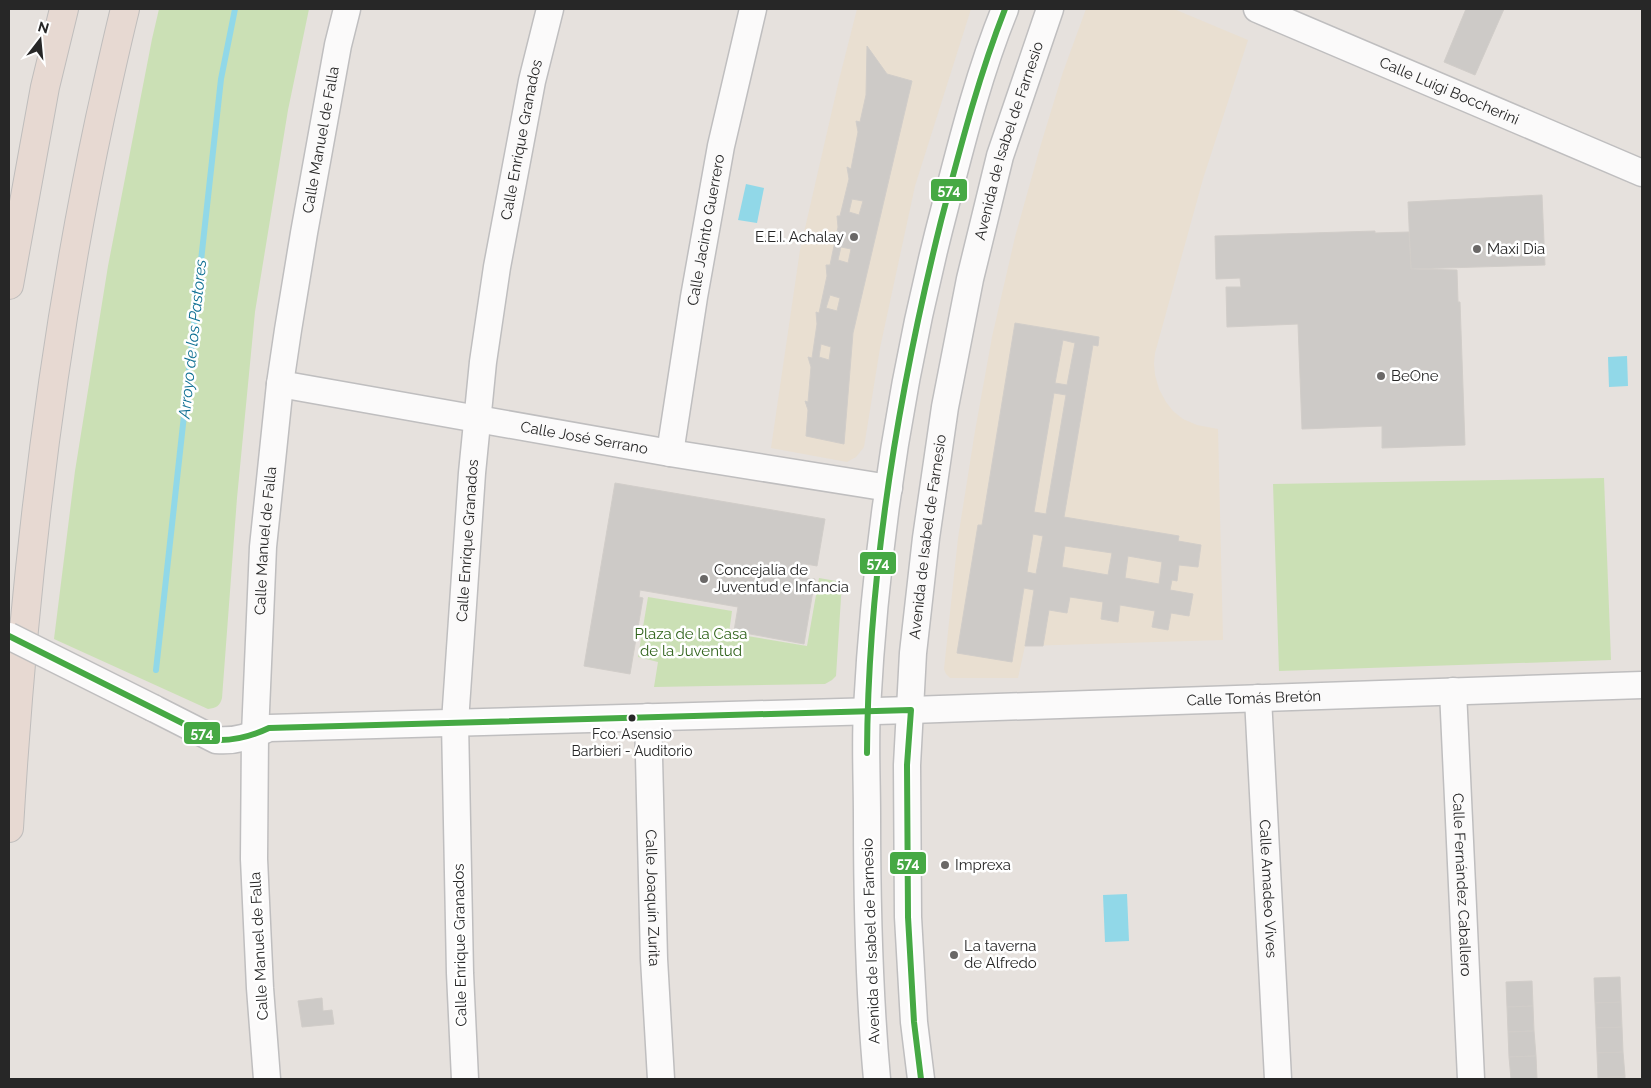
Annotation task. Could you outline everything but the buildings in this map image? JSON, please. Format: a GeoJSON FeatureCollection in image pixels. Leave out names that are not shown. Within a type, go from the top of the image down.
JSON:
{"type":"FeatureCollection","features":[{"type":"Feature","properties":{"kind":"highway"},"geometry":{"type":"LineString","coordinates":[[9,286],[45,88],[64,9]]}},
{"type":"Feature","properties":{"kind":"highway"},"geometry":{"type":"LineString","coordinates":[[9,828],[14,733],[27,596],[61,322],[89,173],[125,9]]}},
{"type":"Feature","properties":{"kind":"street","name":"Calle Manuel de Falla"},"geometry":{"type":"LineString","coordinates":[[267,1079],[260,988],[254,859],[255,734],[263,547],[280,384],[304,233],[338,45],[347,9]]}},
{"type":"Feature","properties":{"kind":"street","name":"Calle Enrique Granados"},"geometry":{"type":"LineString","coordinates":[[464,1079],[455,722],[472,473],[497,267],[532,81],[550,9]]}},
{"type":"Feature","properties":{"kind":"street","name":"Calle Jacinto Guerrero"},"geometry":{"type":"LineString","coordinates":[[670,453],[694,297],[721,146],[753,9]]}},
{"type":"Feature","properties":{"kind":"street","name":"Avenida de Isabel de Farnesio"},"geometry":{"type":"LineString","coordinates":[[877,1079],[872,1025],[867,914],[867,710],[879,561],[902,402],[928,269],[962,142],[995,33],[1005,9]]}},
{"type":"Feature","properties":{"kind":"street","name":"Avenida de Isabel de Farnesio"},"geometry":{"type":"LineString","coordinates":[[920,1079],[914,1022],[908,918],[907,765],[913,653],[926,538],[945,407],[970,279],[1000,156],[1050,9]]}},
{"type":"Feature","properties":{"kind":"street","name":"Calle Luigi Boccherini"},"geometry":{"type":"LineString","coordinates":[[1257,9],[1642,173]]}},
{"type":"Feature","properties":{"kind":"street","name":"Calle José Serrano"},"geometry":{"type":"LineString","coordinates":[[280,384],[670,453],[889,488]]}},
{"type":"Feature","properties":{"kind":"street","name":"Calle Tomás Bretón"},"geometry":{"type":"LineString","coordinates":[[9,636],[216,740],[228,741],[240,740],[269,728],[911,710],[1642,685]]}},
{"type":"Feature","properties":{"kind":"street","name":"Calle Fernández Caballero"},"geometry":{"type":"LineString","coordinates":[[1453,691],[1472,1079]]}},
{"type":"Feature","properties":{"kind":"street","name":"Calle Amadeo Vives"},"geometry":{"type":"LineString","coordinates":[[1258,698],[1278,1079]]}},
{"type":"Feature","properties":{"kind":"street","name":"Calle Joaquín Zurita"},"geometry":{"type":"LineString","coordinates":[[648,717],[654,958],[661,1079]]}},
{"type":"Feature","properties":{"kind":"shaded area","name":"E.E.I. Achalay"},"geometry":{"type":"Polygon","coordinates":[[[857,9],[971,9],[915,186],[880,348],[864,447],[856,457],[847,462],[771,448],[800,250],[857,9]]]}},
{"type":"Feature","properties":{"kind":"shaded area"},"geometry":{"type":"Polygon","coordinates":[[[1086,9],[1174,9],[1248,40],[1203,179],[1155,353],[1154,363],[1159,389],[1173,411],[1183,419],[1197,425],[1218,429],[1223,640],[1025,646],[1018,678],[950,678],[944,669],[958,538],[992,337],[1015,237],[1041,144],[1063,72],[1086,9]]]}},
{"type":"Feature","properties":{"kind":"green space"},"geometry":{"type":"Polygon","coordinates":[[[159,9],[309,9],[288,110],[255,312],[237,498],[222,698],[217,706],[208,709],[54,639],[75,471],[108,266],[159,9]]]}},
{"type":"Feature","properties":{"kind":"green space"},"geometry":{"type":"Polygon","coordinates":[[[1604,478],[1611,660],[1279,671],[1273,484],[1604,478]]]}},
{"type":"Feature","properties":{"kind":"green space","name":"Plaza de la Casa de la Juventud"},"geometry":{"type":"Polygon","coordinates":[[[819,578],[842,582],[836,676],[832,680],[825,684],[654,687],[658,662],[638,657],[648,597],[732,611],[729,633],[807,646],[819,578]]]}},
{"type":"Feature","properties":{"kind":"water"},"geometry":{"type":"Polygon","coordinates":[[[746,184],[764,188],[757,223],[738,220],[746,184]]]}},
{"type":"Feature","properties":{"kind":"water"},"geometry":{"type":"Polygon","coordinates":[[[1627,356],[1628,386],[1609,387],[1608,357],[1627,356]]]}},
{"type":"Feature","properties":{"kind":"water"},"geometry":{"type":"Polygon","coordinates":[[[1127,894],[1129,941],[1105,942],[1103,895],[1127,894]]]}},
{"type":"Feature","properties":{"kind":"waterway","name":"Arroyo de los Pastores"},"geometry":{"type":"LineString","coordinates":[[156,670],[221,79],[235,9]]}},
{"type":"Feature","properties":{"kind":"transit line","name":"574"},"geometry":{"type":"LineString","coordinates":[[867,753],[873,619],[880,552],[888,485],[911,352],[962,140],[1005,9]]}},
{"type":"Feature","properties":{"kind":"transit line","name":"574"},"geometry":{"type":"LineString","coordinates":[[9,636],[216,740],[230,740],[269,728],[911,710],[907,765],[908,917],[914,1022],[921,1079]]}},
{"type":"Feature","properties":{"kind":"place","name":"E.E.I. Achalay"},"geometry":{"type":"Point","coordinates":[854,237]}},
{"type":"Feature","properties":{"kind":"place","name":"Maxi Dia"},"geometry":{"type":"Point","coordinates":[1477,249]}},
{"type":"Feature","properties":{"kind":"place","name":"BeOne"},"geometry":{"type":"Point","coordinates":[1381,376]}},
{"type":"Feature","properties":{"kind":"place","name":"Concejalía de Juventud e Infancia"},"geometry":{"type":"Point","coordinates":[704,579]}},
{"type":"Feature","properties":{"kind":"place","name":"Fco. Asensio Barbieri - Auditorio"},"geometry":{"type":"Point","coordinates":[632,718]}},
{"type":"Feature","properties":{"kind":"place","name":"Imprexa"},"geometry":{"type":"Point","coordinates":[945,865]}},
{"type":"Feature","properties":{"kind":"place","name":"La taverna de Alfredo"},"geometry":{"type":"Point","coordinates":[954,955]}}]}
